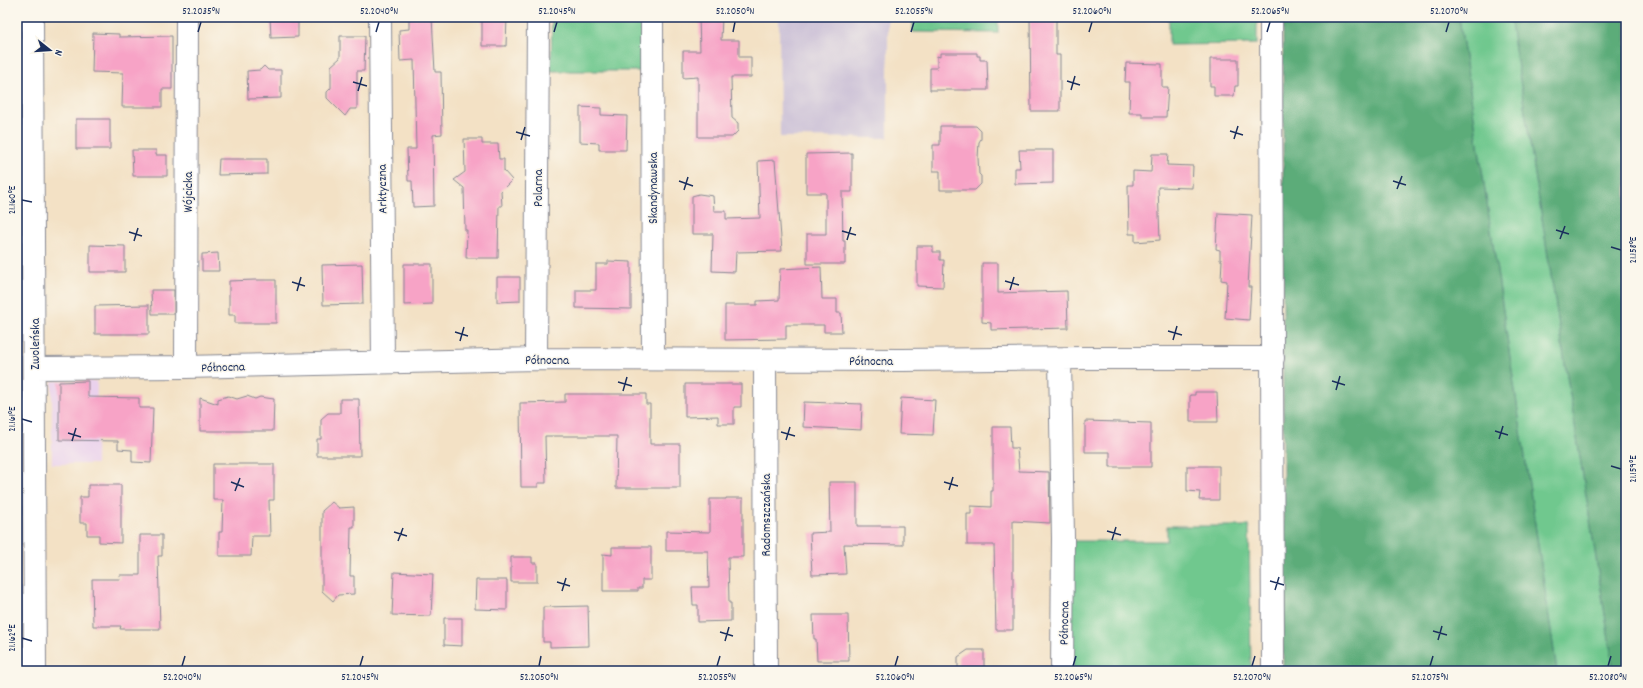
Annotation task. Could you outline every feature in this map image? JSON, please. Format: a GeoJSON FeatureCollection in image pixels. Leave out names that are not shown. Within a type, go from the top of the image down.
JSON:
{"type":"FeatureCollection","features":[{"type":"Feature","properties":{"kind":"street","name":"Zwoleńska"},"geometry":{"type":"LineString","coordinates":[[32,17],[25,222],[34,368],[26,552],[35,671]]}},
{"type":"Feature","properties":{"kind":"street","name":"Wójcicka"},"geometry":{"type":"LineString","coordinates":[[186,367],[187,17]]}},
{"type":"Feature","properties":{"kind":"street","name":"Arktyczna"},"geometry":{"type":"LineString","coordinates":[[380,17],[383,361]]}},
{"type":"Feature","properties":{"kind":"street","name":"Polarna"},"geometry":{"type":"LineString","coordinates":[[536,359],[538,17]]}},
{"type":"Feature","properties":{"kind":"street","name":"Skandynawska"},"geometry":{"type":"LineString","coordinates":[[652,17],[653,359]]}},
{"type":"Feature","properties":{"kind":"street"},"geometry":{"type":"LineString","coordinates":[[1272,17],[1273,671]]}},
{"type":"Feature","properties":{"kind":"street","name":"Północna"},"geometry":{"type":"LineString","coordinates":[[34,368],[186,367],[383,361],[536,359],[765,360],[1273,358]]}},
{"type":"Feature","properties":{"kind":"street","name":"Północna"},"geometry":{"type":"LineString","coordinates":[[1060,359],[1063,538],[1062,671]]}},
{"type":"Feature","properties":{"kind":"street","name":"Radomszczańska"},"geometry":{"type":"LineString","coordinates":[[765,360],[766,671]]}},
{"type":"Feature","properties":{"kind":"shaded area"},"geometry":{"type":"Polygon","coordinates":[[[779,17],[888,17],[888,138],[780,137],[779,17]]]}},
{"type":"Feature","properties":{"kind":"shaded area"},"geometry":{"type":"Polygon","coordinates":[[[52,381],[97,381],[96,464],[52,464],[52,381]]]}},
{"type":"Feature","properties":{"kind":"green space"},"geometry":{"type":"Polygon","coordinates":[[[552,17],[644,17],[644,71],[551,71],[552,17]]]}},
{"type":"Feature","properties":{"kind":"green space"},"geometry":{"type":"Polygon","coordinates":[[[913,17],[998,17],[998,33],[913,32],[913,17]]]}},
{"type":"Feature","properties":{"kind":"green space"},"geometry":{"type":"Polygon","coordinates":[[[1095,17],[1257,17],[1257,44],[1169,45],[1169,18],[1095,17]]]}},
{"type":"Feature","properties":{"kind":"green space"},"geometry":{"type":"Polygon","coordinates":[[[1283,17],[1459,17],[1557,671],[1283,671],[1283,17]]]}},
{"type":"Feature","properties":{"kind":"green space"},"geometry":{"type":"Polygon","coordinates":[[[1459,17],[1510,17],[1614,671],[1557,671],[1459,17]]]}},
{"type":"Feature","properties":{"kind":"green space"},"geometry":{"type":"Polygon","coordinates":[[[1510,17],[1626,17],[1626,671],[1614,671],[1510,17]]]}},
{"type":"Feature","properties":{"kind":"green space"},"geometry":{"type":"Polygon","coordinates":[[[1167,526],[1249,526],[1251,671],[1070,671],[1068,541],[1167,541],[1167,526]]]}},
{"type":"Feature","properties":{"kind":"building"},"geometry":{"type":"Polygon","coordinates":[[[270,17],[298,17],[298,37],[271,38],[270,17]]]}},
{"type":"Feature","properties":{"kind":"building"},"geometry":{"type":"Polygon","coordinates":[[[432,17],[435,72],[441,72],[442,134],[433,135],[434,206],[413,207],[412,181],[408,181],[407,149],[416,149],[414,60],[400,61],[399,30],[409,29],[409,18],[432,17]]]}},
{"type":"Feature","properties":{"kind":"building"},"geometry":{"type":"Polygon","coordinates":[[[482,17],[507,17],[506,46],[482,46],[482,17]]]}},
{"type":"Feature","properties":{"kind":"building"},"geometry":{"type":"Polygon","coordinates":[[[699,17],[722,17],[721,40],[739,40],[739,57],[751,57],[751,77],[731,77],[732,118],[738,123],[738,131],[732,137],[698,137],[698,77],[683,78],[683,51],[700,51],[699,17]]]}},
{"type":"Feature","properties":{"kind":"building"},"geometry":{"type":"Polygon","coordinates":[[[1030,17],[1056,17],[1056,55],[1060,55],[1060,111],[1031,111],[1030,17]]]}},
{"type":"Feature","properties":{"kind":"building"},"geometry":{"type":"Polygon","coordinates":[[[93,33],[119,34],[119,37],[172,36],[172,89],[162,89],[162,107],[122,107],[123,73],[92,72],[93,33]]]}},
{"type":"Feature","properties":{"kind":"building"},"geometry":{"type":"Polygon","coordinates":[[[340,36],[365,36],[364,71],[357,71],[357,109],[350,109],[345,116],[327,98],[327,92],[331,88],[331,66],[340,58],[340,36]]]}},
{"type":"Feature","properties":{"kind":"building"},"geometry":{"type":"Polygon","coordinates":[[[940,53],[977,53],[977,56],[980,56],[980,60],[987,60],[988,90],[930,90],[930,68],[937,68],[937,56],[940,57],[940,53]]]}},
{"type":"Feature","properties":{"kind":"building"},"geometry":{"type":"Polygon","coordinates":[[[1210,59],[1238,59],[1238,86],[1235,86],[1234,96],[1214,96],[1214,86],[1210,86],[1210,59]]]}},
{"type":"Feature","properties":{"kind":"building"},"geometry":{"type":"Polygon","coordinates":[[[1126,63],[1162,64],[1162,87],[1168,87],[1166,117],[1142,117],[1142,113],[1129,113],[1130,82],[1125,82],[1126,63]]]}},
{"type":"Feature","properties":{"kind":"building"},"geometry":{"type":"Polygon","coordinates":[[[264,66],[268,70],[281,70],[281,98],[248,99],[247,71],[260,70],[264,66]]]}},
{"type":"Feature","properties":{"kind":"building"},"geometry":{"type":"Polygon","coordinates":[[[580,107],[601,108],[601,115],[627,116],[626,150],[599,150],[599,143],[580,142],[580,107]]]}},
{"type":"Feature","properties":{"kind":"building"},"geometry":{"type":"Polygon","coordinates":[[[76,119],[110,119],[110,149],[76,149],[76,119]]]}},
{"type":"Feature","properties":{"kind":"building"},"geometry":{"type":"Polygon","coordinates":[[[940,126],[976,126],[981,131],[978,158],[981,184],[975,190],[940,190],[940,171],[933,171],[933,145],[940,145],[940,126]]]}},
{"type":"Feature","properties":{"kind":"building"},"geometry":{"type":"Polygon","coordinates":[[[464,139],[482,139],[482,144],[498,144],[499,159],[504,159],[504,171],[512,180],[501,191],[502,206],[499,206],[498,258],[466,258],[467,230],[465,230],[464,188],[454,180],[465,172],[464,139]]]}},
{"type":"Feature","properties":{"kind":"building"},"geometry":{"type":"Polygon","coordinates":[[[132,150],[156,150],[156,155],[167,155],[167,176],[133,176],[132,150]]]}},
{"type":"Feature","properties":{"kind":"building"},"geometry":{"type":"Polygon","coordinates":[[[1019,150],[1053,150],[1053,183],[1015,184],[1015,168],[1020,168],[1019,150]]]}},
{"type":"Feature","properties":{"kind":"building"},"geometry":{"type":"Polygon","coordinates":[[[852,153],[852,192],[842,192],[845,264],[807,264],[807,234],[826,234],[826,193],[806,193],[806,154],[852,153]]]}},
{"type":"Feature","properties":{"kind":"building"},"geometry":{"type":"Polygon","coordinates":[[[1152,154],[1168,154],[1167,165],[1193,166],[1192,188],[1158,187],[1160,240],[1135,242],[1135,234],[1129,234],[1128,185],[1133,185],[1133,171],[1151,172],[1152,154]]]}},
{"type":"Feature","properties":{"kind":"building"},"geometry":{"type":"Polygon","coordinates":[[[219,159],[267,159],[267,174],[218,175],[219,159]]]}},
{"type":"Feature","properties":{"kind":"building"},"geometry":{"type":"Polygon","coordinates":[[[775,160],[782,251],[736,252],[735,272],[712,271],[713,234],[692,234],[692,196],[699,194],[713,196],[714,211],[726,211],[726,219],[760,218],[758,161],[775,160]]]}},
{"type":"Feature","properties":{"kind":"building"},"geometry":{"type":"Polygon","coordinates":[[[1218,213],[1252,215],[1248,287],[1251,287],[1249,320],[1225,318],[1227,281],[1221,280],[1222,260],[1220,260],[1220,250],[1216,249],[1218,213]]]}},
{"type":"Feature","properties":{"kind":"building"},"geometry":{"type":"Polygon","coordinates":[[[90,245],[125,246],[125,272],[90,272],[90,245]]]}},
{"type":"Feature","properties":{"kind":"building"},"geometry":{"type":"Polygon","coordinates":[[[917,246],[933,246],[933,252],[940,252],[940,260],[944,260],[943,287],[917,286],[917,246]]]}},
{"type":"Feature","properties":{"kind":"building"},"geometry":{"type":"Polygon","coordinates":[[[218,253],[219,271],[202,271],[202,254],[218,253]]]}},
{"type":"Feature","properties":{"kind":"building"},"geometry":{"type":"Polygon","coordinates":[[[608,261],[631,262],[631,309],[576,308],[576,290],[596,290],[596,264],[608,264],[608,261]]]}},
{"type":"Feature","properties":{"kind":"building"},"geometry":{"type":"Polygon","coordinates":[[[982,263],[998,263],[998,293],[1067,291],[1068,328],[991,330],[991,323],[982,322],[982,263]]]}},
{"type":"Feature","properties":{"kind":"building"},"geometry":{"type":"Polygon","coordinates":[[[362,264],[363,304],[323,305],[322,265],[362,264]]]}},
{"type":"Feature","properties":{"kind":"building"},"geometry":{"type":"Polygon","coordinates":[[[404,264],[432,264],[432,304],[404,305],[404,264]]]}},
{"type":"Feature","properties":{"kind":"building"},"geometry":{"type":"Polygon","coordinates":[[[821,267],[822,299],[837,299],[837,313],[841,313],[842,332],[824,332],[824,325],[786,325],[786,339],[725,340],[725,305],[757,305],[757,301],[779,300],[780,269],[821,267]]]}},
{"type":"Feature","properties":{"kind":"building"},"geometry":{"type":"Polygon","coordinates":[[[497,277],[520,277],[520,301],[497,302],[497,277]]]}},
{"type":"Feature","properties":{"kind":"building"},"geometry":{"type":"Polygon","coordinates":[[[276,280],[276,323],[235,323],[235,315],[229,315],[229,281],[276,280]]]}},
{"type":"Feature","properties":{"kind":"building"},"geometry":{"type":"Polygon","coordinates":[[[151,290],[174,290],[174,314],[152,314],[151,290]]]}},
{"type":"Feature","properties":{"kind":"building"},"geometry":{"type":"Polygon","coordinates":[[[149,305],[149,334],[95,334],[95,306],[149,305]]]}},
{"type":"Feature","properties":{"kind":"building"},"geometry":{"type":"Polygon","coordinates":[[[88,381],[88,397],[139,398],[139,408],[153,408],[151,463],[132,462],[132,450],[118,449],[118,441],[59,440],[59,382],[88,381]]]}},
{"type":"Feature","properties":{"kind":"building"},"geometry":{"type":"Polygon","coordinates":[[[685,384],[741,384],[741,407],[734,407],[734,424],[718,424],[718,416],[685,417],[685,384]]]}},
{"type":"Feature","properties":{"kind":"building"},"geometry":{"type":"Polygon","coordinates":[[[1195,392],[1217,392],[1218,422],[1190,422],[1190,395],[1195,395],[1195,392]]]}},
{"type":"Feature","properties":{"kind":"building"},"geometry":{"type":"Polygon","coordinates":[[[565,394],[646,394],[646,404],[650,404],[650,444],[680,444],[680,488],[616,488],[617,436],[545,436],[546,483],[538,483],[538,487],[521,487],[520,403],[565,402],[565,394]]]}},
{"type":"Feature","properties":{"kind":"building"},"geometry":{"type":"Polygon","coordinates":[[[228,396],[237,399],[247,396],[255,399],[260,397],[274,399],[273,431],[200,431],[200,398],[218,404],[218,399],[228,396]]]}},
{"type":"Feature","properties":{"kind":"building"},"geometry":{"type":"Polygon","coordinates":[[[901,398],[935,400],[933,435],[899,434],[901,398]]]}},
{"type":"Feature","properties":{"kind":"building"},"geometry":{"type":"Polygon","coordinates":[[[340,399],[359,399],[360,456],[317,456],[317,439],[321,439],[321,419],[328,413],[340,413],[340,399]]]}},
{"type":"Feature","properties":{"kind":"building"},"geometry":{"type":"Polygon","coordinates":[[[804,402],[862,404],[861,430],[803,427],[804,402]]]}},
{"type":"Feature","properties":{"kind":"building"},"geometry":{"type":"Polygon","coordinates":[[[1085,421],[1151,423],[1151,467],[1110,467],[1110,452],[1085,452],[1085,421]]]}},
{"type":"Feature","properties":{"kind":"building"},"geometry":{"type":"Polygon","coordinates":[[[993,427],[1010,427],[1011,448],[1017,448],[1019,471],[1049,472],[1050,523],[1013,521],[1013,630],[996,630],[994,545],[967,545],[967,514],[971,514],[971,506],[991,507],[991,491],[993,491],[993,427]]]}},
{"type":"Feature","properties":{"kind":"building"},"geometry":{"type":"Polygon","coordinates":[[[213,464],[274,464],[274,500],[269,500],[270,536],[252,536],[251,556],[219,556],[219,532],[222,532],[223,500],[213,500],[213,464]]]}},
{"type":"Feature","properties":{"kind":"building"},"geometry":{"type":"Polygon","coordinates":[[[1187,466],[1219,466],[1219,500],[1199,500],[1200,492],[1187,491],[1187,466]]]}},
{"type":"Feature","properties":{"kind":"building"},"geometry":{"type":"Polygon","coordinates":[[[829,482],[857,482],[857,526],[903,526],[903,545],[844,544],[846,574],[812,575],[810,533],[830,532],[829,482]]]}},
{"type":"Feature","properties":{"kind":"building"},"geometry":{"type":"Polygon","coordinates":[[[88,485],[121,485],[121,543],[99,542],[99,535],[87,535],[87,523],[80,523],[80,497],[88,497],[88,485]]]}},
{"type":"Feature","properties":{"kind":"building"},"geometry":{"type":"Polygon","coordinates":[[[743,498],[743,557],[728,557],[731,621],[698,622],[698,605],[693,605],[692,587],[709,587],[708,551],[666,551],[666,531],[710,532],[710,499],[743,498]]]}},
{"type":"Feature","properties":{"kind":"building"},"geometry":{"type":"Polygon","coordinates":[[[332,502],[339,508],[354,507],[354,527],[351,527],[350,576],[354,576],[354,594],[338,595],[333,601],[322,591],[322,511],[332,502]]]}},
{"type":"Feature","properties":{"kind":"building"},"geometry":{"type":"Polygon","coordinates":[[[140,535],[162,535],[162,556],[158,556],[160,629],[120,629],[121,626],[93,626],[92,579],[120,579],[119,575],[140,575],[140,535]]]}},
{"type":"Feature","properties":{"kind":"building"},"geometry":{"type":"Polygon","coordinates":[[[612,547],[651,547],[651,580],[642,580],[642,588],[638,588],[638,591],[603,591],[603,554],[612,555],[612,547]]]}},
{"type":"Feature","properties":{"kind":"building"},"geometry":{"type":"Polygon","coordinates":[[[511,557],[532,557],[532,563],[537,563],[537,582],[511,582],[511,557]]]}},
{"type":"Feature","properties":{"kind":"building"},"geometry":{"type":"Polygon","coordinates":[[[394,572],[433,574],[431,616],[392,615],[394,572]]]}},
{"type":"Feature","properties":{"kind":"building"},"geometry":{"type":"Polygon","coordinates":[[[476,580],[507,580],[507,610],[475,609],[476,580]]]}},
{"type":"Feature","properties":{"kind":"building"},"geometry":{"type":"Polygon","coordinates":[[[588,606],[589,646],[550,647],[550,642],[543,642],[543,607],[588,606]]]}},
{"type":"Feature","properties":{"kind":"building"},"geometry":{"type":"Polygon","coordinates":[[[813,615],[848,615],[849,661],[817,661],[813,615]]]}},
{"type":"Feature","properties":{"kind":"building"},"geometry":{"type":"Polygon","coordinates":[[[444,618],[462,618],[462,646],[444,645],[444,618]]]}},
{"type":"Feature","properties":{"kind":"building"},"geometry":{"type":"Polygon","coordinates":[[[968,650],[984,650],[984,671],[958,671],[958,657],[968,650]]]}}]}
